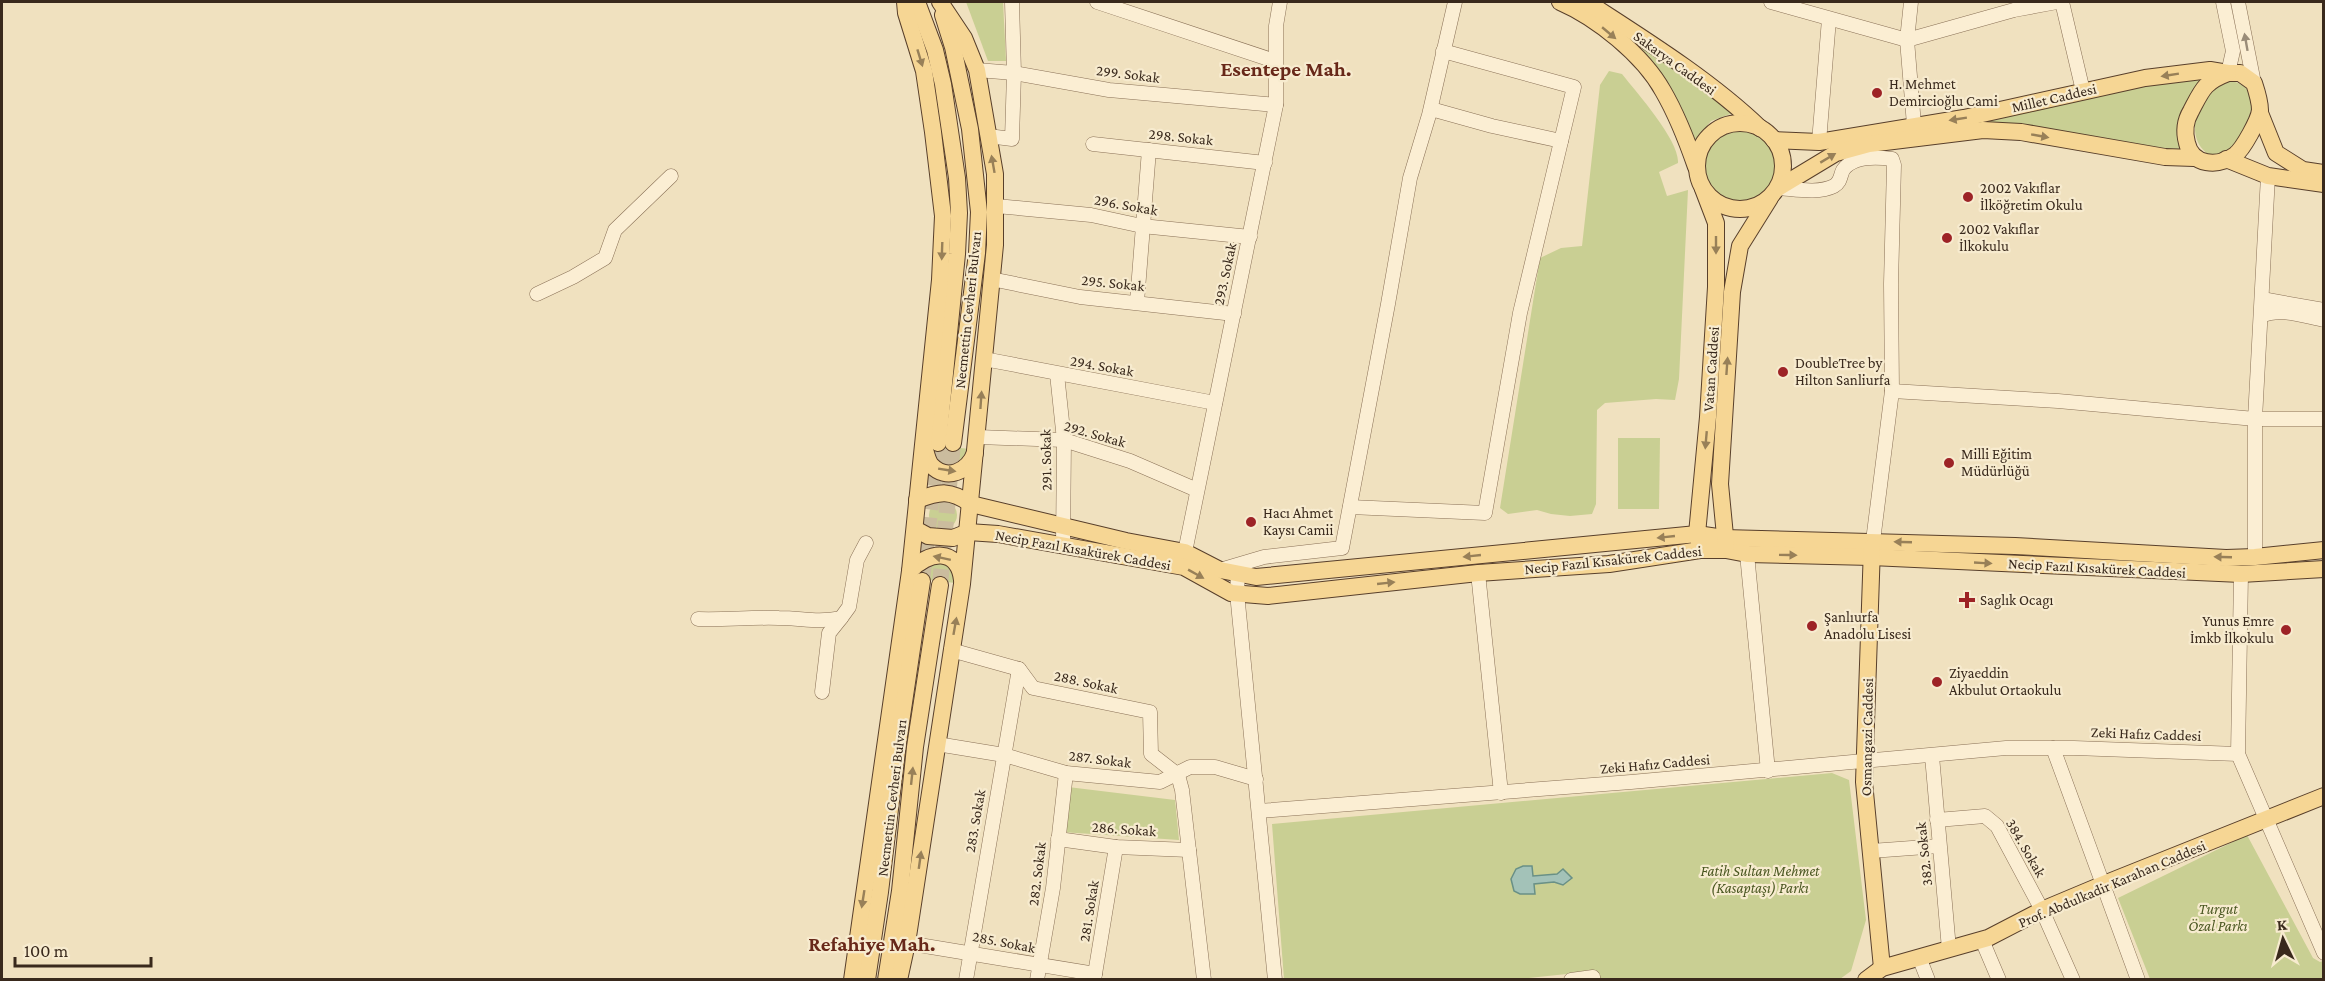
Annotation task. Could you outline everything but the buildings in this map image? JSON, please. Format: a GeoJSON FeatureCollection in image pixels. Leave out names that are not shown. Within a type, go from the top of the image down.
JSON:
{"type":"FeatureCollection","features":[{"type":"Feature","properties":{"kind":"main road"},"geometry":{"type":"LineString","coordinates":[[905,2],[906,13],[924,71],[943,216],[939,302],[938,443],[931,465],[954,473],[964,470],[972,462],[977,443]]}},
{"type":"Feature","properties":{"kind":"main road","name":"Necmettin Cevheri Bulvarı"},"geometry":{"type":"LineString","coordinates":[[917,2],[935,50],[943,84],[957,178],[959,213],[938,443]]}},
{"type":"Feature","properties":{"kind":"main road"},"geometry":{"type":"LineString","coordinates":[[899,980],[907,943],[962,584],[995,244],[995,174],[976,70],[964,38],[939,2]]}},
{"type":"Feature","properties":{"kind":"main road","name":"Necmettin Cevheri Bulvarı"},"geometry":{"type":"LineString","coordinates":[[938,443],[977,253],[979,212],[970,129],[953,47],[939,2]]}},
{"type":"Feature","properties":{"kind":"main road","name":"Sakarya Caddesi"},"geometry":{"type":"LineString","coordinates":[[1560,2],[1581,4],[1643,39],[1741,109],[1761,128]]}},
{"type":"Feature","properties":{"kind":"main road","name":"Sakarya Caddesi"},"geometry":{"type":"LineString","coordinates":[[1581,4],[1603,28],[1634,54],[1662,89],[1677,119],[1697,171]]}},
{"type":"Feature","properties":{"kind":"main road","name":"Millet Caddesi"},"geometry":{"type":"LineString","coordinates":[[1774,193],[1836,153],[1964,118],[2084,91],[2190,71],[2210,70],[2228,73]]}},
{"type":"Feature","properties":{"kind":"main road"},"geometry":{"type":"LineString","coordinates":[[2260,113],[2248,138],[2236,154],[2226,159],[2214,163],[2203,162],[2194,158],[2187,147],[2185,134],[2187,118],[2204,86],[2213,78],[2228,73],[2240,73],[2254,83],[2260,113],[2276,153],[2303,170],[2324,173]]}},
{"type":"Feature","properties":{"kind":"main road"},"geometry":{"type":"LineString","coordinates":[[1734,124],[1748,124],[1761,128],[1774,140],[1784,163],[1782,176],[1774,193],[1759,205],[1747,209],[1734,209],[1717,202],[1703,189],[1697,171],[1698,158],[1702,146],[1710,135],[1734,124]]}},
{"type":"Feature","properties":{"kind":"main road","name":"Millet Caddesi"},"geometry":{"type":"LineString","coordinates":[[1774,140],[1819,142],[1914,132],[1983,130],[2021,132],[2165,157],[2194,158]]}},
{"type":"Feature","properties":{"kind":"main road"},"geometry":{"type":"LineString","coordinates":[[2226,159],[2268,176],[2324,184]]}},
{"type":"Feature","properties":{"kind":"main road","name":"Vatan Caddesi"},"geometry":{"type":"LineString","coordinates":[[1699,542],[1716,287],[1716,223],[1703,189]]}},
{"type":"Feature","properties":{"kind":"main road","name":"Vatan Caddesi"},"geometry":{"type":"LineString","coordinates":[[1725,544],[1720,484],[1732,292],[1740,246],[1774,193]]}},
{"type":"Feature","properties":{"kind":"main road"},"geometry":{"type":"LineString","coordinates":[[852,980],[916,576],[917,500],[938,443]]}},
{"type":"Feature","properties":{"kind":"main road","name":"Necip Fazıl Kısakürek Caddesi"},"geometry":{"type":"LineString","coordinates":[[917,500],[936,492],[956,494],[971,504],[1125,541],[1185,552],[1220,570],[1256,577],[1699,542],[1872,549],[2015,546],[2226,558],[2324,550]]}},
{"type":"Feature","properties":{"kind":"main road","name":"Necip Fazıl Kısakürek Caddesi"},"geometry":{"type":"LineString","coordinates":[[915,530],[928,536],[953,538],[968,532],[998,534],[1184,567],[1231,593],[1268,596],[1478,573],[1609,564],[1699,542]]}},
{"type":"Feature","properties":{"kind":"main road","name":"Necip Fazıl Kısakürek Caddesi"},"geometry":{"type":"LineString","coordinates":[[1725,544],[1747,554],[1817,556],[1872,549],[1903,560],[2241,574],[2324,569]]}},
{"type":"Feature","properties":{"kind":"main road","name":"Osmangazi Caddesi"},"geometry":{"type":"LineString","coordinates":[[1872,549],[1864,782],[1882,968]]}},
{"type":"Feature","properties":{"kind":"main road"},"geometry":{"type":"LineString","coordinates":[[916,576],[923,559],[933,555],[943,556],[956,564],[961,573],[962,584]]}},
{"type":"Feature","properties":{"kind":"main road"},"geometry":{"type":"LineString","coordinates":[[1817,556],[1841,560],[1856,566],[1870,578],[1881,566],[1903,560]]}},
{"type":"Feature","properties":{"kind":"main road","name":"Necmettin Cevheri Bulvarı"},"geometry":{"type":"LineString","coordinates":[[867,980],[880,892],[916,576]]}},
{"type":"Feature","properties":{"kind":"main road","name":"Necmettin Cevheri Bulvarı"},"geometry":{"type":"LineString","coordinates":[[886,980],[900,891],[915,747],[940,585]]}},
{"type":"Feature","properties":{"kind":"main road","name":"Prof. Abdulkadir Karahan Caddesi"},"geometry":{"type":"LineString","coordinates":[[1866,980],[1882,968],[1982,940],[2042,910],[2103,884],[2324,796]]}},
{"type":"Feature","properties":{"kind":"street"},"geometry":{"type":"LineString","coordinates":[[988,136],[1011,139],[1014,73],[1011,2]]}},
{"type":"Feature","properties":{"kind":"street"},"geometry":{"type":"LineString","coordinates":[[1097,2],[1275,61]]}},
{"type":"Feature","properties":{"kind":"street","name":"293. Sokak"},"geometry":{"type":"LineString","coordinates":[[1185,552],[1276,105],[1276,26],[1280,2]]}},
{"type":"Feature","properties":{"kind":"street"},"geometry":{"type":"LineString","coordinates":[[1220,570],[1264,557],[1342,548],[1410,178],[1431,109],[1455,2]]}},
{"type":"Feature","properties":{"kind":"street"},"geometry":{"type":"LineString","coordinates":[[1771,2],[1907,40],[2013,6],[2057,2]]}},
{"type":"Feature","properties":{"kind":"street"},"geometry":{"type":"LineString","coordinates":[[1911,2],[1907,40],[1914,132]]}},
{"type":"Feature","properties":{"kind":"street"},"geometry":{"type":"LineString","coordinates":[[2062,2],[2084,91]]}},
{"type":"Feature","properties":{"kind":"street"},"geometry":{"type":"LineString","coordinates":[[2223,2],[2233,51],[2228,73]]}},
{"type":"Feature","properties":{"kind":"street"},"geometry":{"type":"LineString","coordinates":[[2238,2],[2254,83]]}},
{"type":"Feature","properties":{"kind":"street"},"geometry":{"type":"LineString","coordinates":[[1819,142],[1829,19]]}},
{"type":"Feature","properties":{"kind":"street"},"geometry":{"type":"LineString","coordinates":[[1350,507],[1485,513],[1520,313],[1574,87],[1443,51]]}},
{"type":"Feature","properties":{"kind":"street","name":"299. Sokak"},"geometry":{"type":"LineString","coordinates":[[976,70],[1014,73],[1109,90],[1276,105]]}},
{"type":"Feature","properties":{"kind":"street"},"geometry":{"type":"LineString","coordinates":[[1431,109],[1492,126],[1561,141]]}},
{"type":"Feature","properties":{"kind":"street","name":"298. Sokak"},"geometry":{"type":"LineString","coordinates":[[1093,144],[1265,163]]}},
{"type":"Feature","properties":{"kind":"street"},"geometry":{"type":"LineString","coordinates":[[1137,302],[1149,150]]}},
{"type":"Feature","properties":{"kind":"street"},"geometry":{"type":"LineString","coordinates":[[1774,193],[1816,190],[1834,186],[1844,169],[1852,163],[1878,157],[1892,159],[1894,165],[1892,391],[1872,549]]}},
{"type":"Feature","properties":{"kind":"street"},"geometry":{"type":"LineString","coordinates":[[537,294],[573,277],[605,258],[615,230],[671,176]]}},
{"type":"Feature","properties":{"kind":"street"},"geometry":{"type":"LineString","coordinates":[[2255,557],[2255,419],[2268,176]]}},
{"type":"Feature","properties":{"kind":"street","name":"296. Sokak"},"geometry":{"type":"LineString","coordinates":[[996,206],[1091,214],[1143,226],[1250,237]]}},
{"type":"Feature","properties":{"kind":"street","name":"295. Sokak"},"geometry":{"type":"LineString","coordinates":[[991,279],[1080,297],[1233,314]]}},
{"type":"Feature","properties":{"kind":"street"},"geometry":{"type":"LineString","coordinates":[[2262,298],[2324,310]]}},
{"type":"Feature","properties":{"kind":"street"},"geometry":{"type":"LineString","coordinates":[[2261,316],[2270,312],[2285,312],[2324,320]]}},
{"type":"Feature","properties":{"kind":"street","name":"294. Sokak"},"geometry":{"type":"LineString","coordinates":[[984,359],[1215,403]]}},
{"type":"Feature","properties":{"kind":"street","name":"291. Sokak"},"geometry":{"type":"LineString","coordinates":[[1057,374],[1064,440],[1064,545]]}},
{"type":"Feature","properties":{"kind":"street"},"geometry":{"type":"LineString","coordinates":[[1892,391],[2058,400],[2255,419],[2324,419]]}},
{"type":"Feature","properties":{"kind":"street","name":"292. Sokak"},"geometry":{"type":"LineString","coordinates":[[977,443],[1064,440],[1130,461],[1197,490]]}},
{"type":"Feature","properties":{"kind":"street"},"geometry":{"type":"LineString","coordinates":[[822,692],[830,633],[849,607],[856,560],[866,543]]}},
{"type":"Feature","properties":{"kind":"street"},"geometry":{"type":"LineString","coordinates":[[1747,554],[1768,771]]}},
{"type":"Feature","properties":{"kind":"street"},"geometry":{"type":"LineString","coordinates":[[1238,573],[1237,593],[1275,980]]}},
{"type":"Feature","properties":{"kind":"street"},"geometry":{"type":"LineString","coordinates":[[1478,573],[1501,793]]}},
{"type":"Feature","properties":{"kind":"street"},"geometry":{"type":"LineString","coordinates":[[2241,574],[2238,754],[2324,953]]}},
{"type":"Feature","properties":{"kind":"street"},"geometry":{"type":"LineString","coordinates":[[698,619],[779,618],[820,622],[841,618]]}},
{"type":"Feature","properties":{"kind":"street","name":"288. Sokak"},"geometry":{"type":"LineString","coordinates":[[951,650],[1019,669],[1033,688],[1150,712],[1151,754],[1178,775]]}},
{"type":"Feature","properties":{"kind":"street","name":"283. Sokak"},"geometry":{"type":"LineString","coordinates":[[966,980],[1019,669]]}},
{"type":"Feature","properties":{"kind":"street","name":"287. Sokak"},"geometry":{"type":"LineString","coordinates":[[938,744],[1004,755],[1066,773],[1160,782],[1190,767],[1215,767],[1256,779]]}},
{"type":"Feature","properties":{"kind":"street","name":"Zeki Hafız Caddesi"},"geometry":{"type":"LineString","coordinates":[[1259,811],[1864,763],[2006,748],[2238,754]]}},
{"type":"Feature","properties":{"kind":"street"},"geometry":{"type":"LineString","coordinates":[[2053,748],[2138,980]]}},
{"type":"Feature","properties":{"kind":"street","name":"382. Sokak"},"geometry":{"type":"LineString","coordinates":[[1932,756],[1949,949]]}},
{"type":"Feature","properties":{"kind":"street","name":"282. Sokak"},"geometry":{"type":"LineString","coordinates":[[1038,972],[1053,888],[1066,773]]}},
{"type":"Feature","properties":{"kind":"street"},"geometry":{"type":"LineString","coordinates":[[1178,775],[1182,790],[1204,980]]}},
{"type":"Feature","properties":{"kind":"street","name":"384. Sokak"},"geometry":{"type":"LineString","coordinates":[[1937,820],[1985,816],[1997,826],[2042,910],[2073,980]]}},
{"type":"Feature","properties":{"kind":"street","name":"286. Sokak"},"geometry":{"type":"LineString","coordinates":[[1058,839],[1116,847],[1189,850]]}},
{"type":"Feature","properties":{"kind":"street"},"geometry":{"type":"LineString","coordinates":[[1871,851],[1940,846]]}},
{"type":"Feature","properties":{"kind":"street","name":"281. Sokak"},"geometry":{"type":"LineString","coordinates":[[1095,976],[1116,847]]}},
{"type":"Feature","properties":{"kind":"street"},"geometry":{"type":"LineString","coordinates":[[1982,940],[1999,980]]}},
{"type":"Feature","properties":{"kind":"street","name":"285. Sokak"},"geometry":{"type":"LineString","coordinates":[[907,943],[970,952],[1038,972],[1095,976]]}},
{"type":"Feature","properties":{"kind":"street"},"geometry":{"type":"LineString","coordinates":[[1919,957],[1928,980]]}},
{"type":"Feature","properties":{"kind":"street"},"geometry":{"type":"LineString","coordinates":[[1571,980],[1593,977],[1593,980]]}},
{"type":"Feature","properties":{"kind":"green space"},"geometry":{"type":"Polygon","coordinates":[[[966,2],[1003,2],[1006,61],[988,61],[966,2]]]}},
{"type":"Feature","properties":{"kind":"green space"},"geometry":{"type":"Polygon","coordinates":[[[1615,27],[1687,76],[1733,113],[1711,121],[1693,143],[1615,27]]]}},
{"type":"Feature","properties":{"kind":"green space"},"geometry":{"type":"Polygon","coordinates":[[[1609,71],[1622,74],[1656,117],[1672,142],[1678,163],[1659,172],[1667,196],[1688,190],[1679,379],[1675,400],[1656,399],[1605,403],[1597,410],[1596,504],[1592,514],[1570,516],[1537,510],[1508,514],[1500,508],[1540,258],[1561,248],[1582,246],[1600,85],[1609,71]]]}},
{"type":"Feature","properties":{"kind":"green space"},"geometry":{"type":"Polygon","coordinates":[[[2203,76],[2186,153],[1972,124],[2170,81],[2203,76]]]}},
{"type":"Feature","properties":{"kind":"green space"},"geometry":{"type":"Polygon","coordinates":[[[2232,81],[2247,88],[2252,100],[2250,114],[2234,147],[2227,153],[2211,156],[2201,147],[2196,136],[2195,125],[2198,112],[2203,101],[2211,92],[2232,81]]]}},
{"type":"Feature","properties":{"kind":"green space"},"geometry":{"type":"Polygon","coordinates":[[[1740,131],[1760,137],[1770,147],[1776,167],[1770,187],[1760,197],[1740,203],[1720,197],[1710,187],[1704,167],[1710,147],[1720,137],[1740,131]]]}},
{"type":"Feature","properties":{"kind":"green space"},"geometry":{"type":"Polygon","coordinates":[[[1618,438],[1660,438],[1659,509],[1618,509],[1618,438]]]}},
{"type":"Feature","properties":{"kind":"green space"},"geometry":{"type":"Polygon","coordinates":[[[931,445],[970,449],[966,459],[948,468],[934,460],[931,445]]]}},
{"type":"Feature","properties":{"kind":"green space"},"geometry":{"type":"Polygon","coordinates":[[[943,501],[953,505],[957,515],[953,525],[943,529],[933,525],[929,515],[933,505],[943,501]]]}},
{"type":"Feature","properties":{"kind":"green space"},"geometry":{"type":"Polygon","coordinates":[[[936,561],[951,567],[955,583],[916,578],[921,568],[936,561]]]}},
{"type":"Feature","properties":{"kind":"green space","name":"Fatih Sultan Mehmet (Kasaptaşı) Parkı"},"geometry":{"type":"Polygon","coordinates":[[[1832,773],[1849,780],[1866,920],[1851,971],[1840,979],[1596,980],[1595,971],[1509,980],[1284,979],[1272,824],[1832,773]]]}},
{"type":"Feature","properties":{"kind":"green space"},"geometry":{"type":"Polygon","coordinates":[[[1068,787],[1175,800],[1179,840],[1062,832],[1068,787]]]}},
{"type":"Feature","properties":{"kind":"green space","name":"Turgut Özal Parkı"},"geometry":{"type":"Polygon","coordinates":[[[2247,835],[2313,958],[2320,962],[2323,961],[2323,979],[2150,979],[2118,898],[2247,835]]]}},
{"type":"Feature","properties":{"kind":"water"},"geometry":{"type":"Polygon","coordinates":[[[1532,866],[1533,876],[1557,874],[1563,869],[1572,878],[1563,885],[1554,882],[1534,884],[1535,894],[1520,894],[1514,891],[1511,879],[1516,869],[1532,866]]]}},
{"type":"Feature","properties":{"kind":"tunnel"},"geometry":{"type":"LineString","coordinates":[[922,581],[938,443]]}},
{"type":"Feature","properties":{"kind":"tunnel"},"geometry":{"type":"LineString","coordinates":[[940,585],[953,443]]}},
{"type":"Feature","properties":{"kind":"place","name":"H. Mehmet Demircioğlu Cami"},"geometry":{"type":"Point","coordinates":[1877,93]}},
{"type":"Feature","properties":{"kind":"place","name":"2002 Vakıflar İlköğretim Okulu"},"geometry":{"type":"Point","coordinates":[1968,197]}},
{"type":"Feature","properties":{"kind":"place","name":"2002 Vakıflar İlkokulu"},"geometry":{"type":"Point","coordinates":[1947,238]}},
{"type":"Feature","properties":{"kind":"place","name":"DoubleTree by Hilton Sanliurfa"},"geometry":{"type":"Point","coordinates":[1783,372]}},
{"type":"Feature","properties":{"kind":"place","name":"Milli Eğitim Müdürlüğü"},"geometry":{"type":"Point","coordinates":[1949,463]}},
{"type":"Feature","properties":{"kind":"place","name":"Hacı Ahmet Kaysı Camii"},"geometry":{"type":"Point","coordinates":[1251,522]}},
{"type":"Feature","properties":{"kind":"place","name":"Saglık Ocagı"},"geometry":{"type":"Point","coordinates":[1967,600]}},
{"type":"Feature","properties":{"kind":"place","name":"Şanlıurfa Anadolu Lisesi"},"geometry":{"type":"Point","coordinates":[1812,626]}},
{"type":"Feature","properties":{"kind":"place","name":"Yunus Emre İmkb İlkokulu"},"geometry":{"type":"Point","coordinates":[2286,630]}},
{"type":"Feature","properties":{"kind":"place","name":"Ziyaeddin Akbulut Ortaokulu"},"geometry":{"type":"Point","coordinates":[1937,682]}},
{"type":"Feature","properties":{"kind":"district","name":"Esentepe Mah."},"geometry":{"type":"Point","coordinates":[1286,69]}},
{"type":"Feature","properties":{"kind":"district","name":"Refahiye Mah."},"geometry":{"type":"Point","coordinates":[872,944]}}]}
